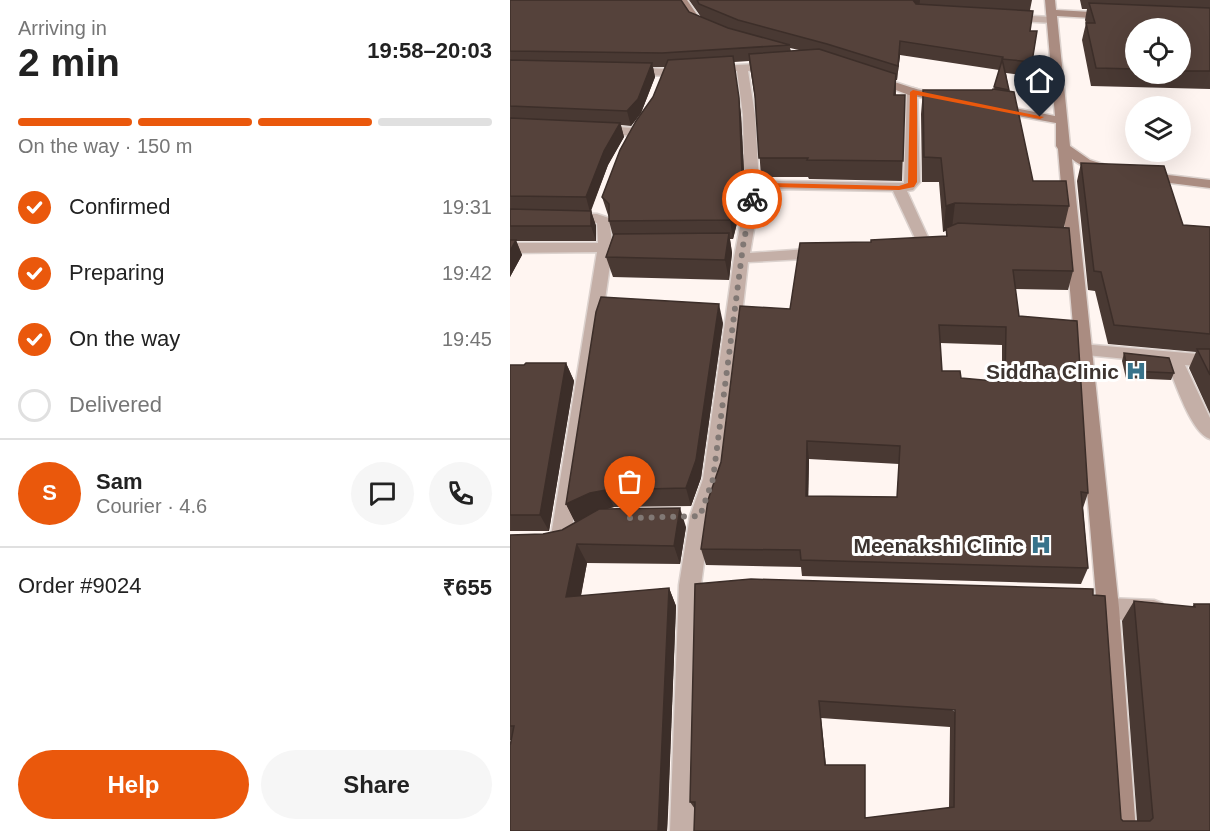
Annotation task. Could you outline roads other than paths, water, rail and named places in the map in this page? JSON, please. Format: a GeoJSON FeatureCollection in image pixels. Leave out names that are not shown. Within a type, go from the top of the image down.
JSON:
{"type":"FeatureCollection","features":[{"type":"Feature","properties":{"kind":"street"},"geometry":{"type":"LineString","coordinates":[[1050,0],[1062,121],[1066,238],[1082,350],[1107,602],[1123,831]]}},
{"type":"Feature","properties":{"kind":"street"},"geometry":{"type":"LineString","coordinates":[[680,3],[696,21],[717,32]]}},
{"type":"Feature","properties":{"kind":"street"},"geometry":{"type":"LineString","coordinates":[[996,17],[1119,16]]}},
{"type":"Feature","properties":{"kind":"street"},"geometry":{"type":"LineString","coordinates":[[619,70],[663,77],[780,66]]}},
{"type":"Feature","properties":{"kind":"street"},"geometry":{"type":"LineString","coordinates":[[683,831],[690,585],[700,516],[713,479],[738,250],[753,191],[748,159],[750,147],[747,98],[742,68]]}},
{"type":"Feature","properties":{"kind":"street"},"geometry":{"type":"LineString","coordinates":[[866,76],[913,92],[959,101]]}},
{"type":"Feature","properties":{"kind":"street"},"geometry":{"type":"LineString","coordinates":[[753,191],[762,186],[779,185],[908,187],[913,182],[913,92]]}},
{"type":"Feature","properties":{"kind":"street"},"geometry":{"type":"LineString","coordinates":[[982,105],[1062,121]]}},
{"type":"Feature","properties":{"kind":"street"},"geometry":{"type":"LineString","coordinates":[[588,130],[633,137],[646,122]]}},
{"type":"Feature","properties":{"kind":"street"},"geometry":{"type":"LineString","coordinates":[[1062,146],[1085,163],[1129,174],[1210,184]]}},
{"type":"Feature","properties":{"kind":"street"},"geometry":{"type":"LineString","coordinates":[[899,188],[920,248],[934,245],[940,239]]}},
{"type":"Feature","properties":{"kind":"street"},"geometry":{"type":"LineString","coordinates":[[553,217],[599,213],[605,222],[605,246],[550,542],[574,537],[582,531]]}},
{"type":"Feature","properties":{"kind":"street"},"geometry":{"type":"LineString","coordinates":[[510,248],[581,249],[628,246]]}},
{"type":"Feature","properties":{"kind":"street"},"geometry":{"type":"LineString","coordinates":[[738,250],[837,252]]}},
{"type":"Feature","properties":{"kind":"street"},"geometry":{"type":"LineString","coordinates":[[1082,350],[1210,361]]}},
{"type":"Feature","properties":{"kind":"street"},"geometry":{"type":"LineString","coordinates":[[1174,359],[1199,416],[1210,432]]}},
{"type":"Feature","properties":{"kind":"street"},"geometry":{"type":"LineString","coordinates":[[676,516],[700,516]]}},
{"type":"Feature","properties":{"kind":"street"},"geometry":{"type":"LineString","coordinates":[[690,585],[714,585]]}},
{"type":"Feature","properties":{"kind":"street"},"geometry":{"type":"LineString","coordinates":[[1083,596],[1107,602],[1176,610]]}},
{"type":"Feature","properties":{"kind":"place","name":"Siddha Clinic"},"geometry":{"type":"Point","coordinates":[1136,371]}},
{"type":"Feature","properties":{"kind":"place","name":"Meenakshi Clinic"},"geometry":{"type":"Point","coordinates":[1041,545]}}]}
